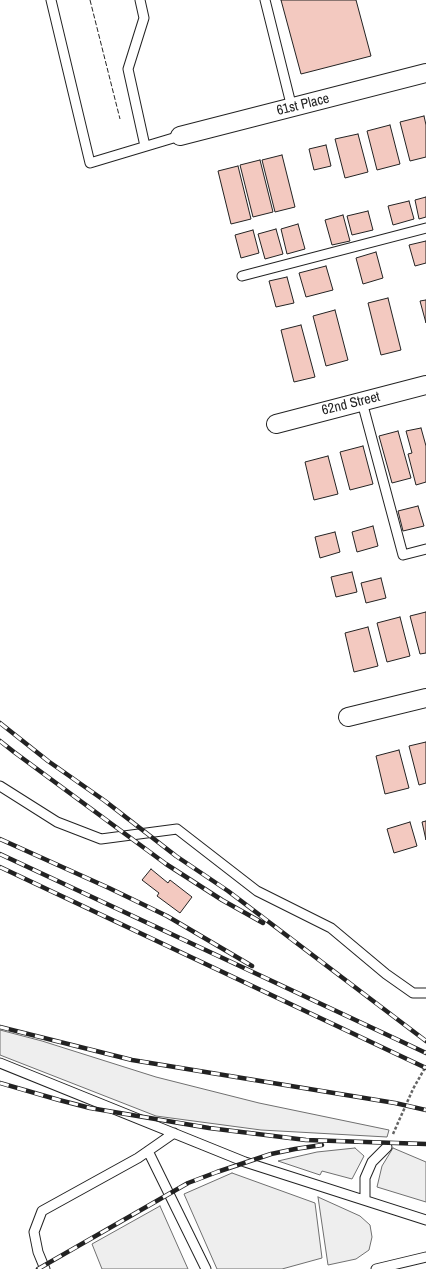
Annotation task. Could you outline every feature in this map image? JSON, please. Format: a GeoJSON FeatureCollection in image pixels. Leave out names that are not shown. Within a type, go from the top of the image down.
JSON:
{"type":"FeatureCollection","features":[{"type":"Feature","properties":{"kind":"street","name":"61st Place"},"geometry":{"type":"LineString","coordinates":[[180,136],[426,74]]}},
{"type":"Feature","properties":{"kind":"street","name":"62nd Street"},"geometry":{"type":"LineString","coordinates":[[276,424],[426,385]]}},
{"type":"Feature","properties":{"kind":"street"},"geometry":{"type":"LineString","coordinates":[[348,717],[426,698]]}},
{"type":"Feature","properties":{"kind":"lane"},"geometry":{"type":"LineString","coordinates":[[51,0],[90,163],[180,136]]}},
{"type":"Feature","properties":{"kind":"lane"},"geometry":{"type":"LineString","coordinates":[[140,0],[144,18],[128,69],[145,146]]}},
{"type":"Feature","properties":{"kind":"lane"},"geometry":{"type":"LineString","coordinates":[[265,0],[292,108]]}},
{"type":"Feature","properties":{"kind":"lane"},"geometry":{"type":"LineString","coordinates":[[242,276],[426,228]]}},
{"type":"Feature","properties":{"kind":"lane"},"geometry":{"type":"LineString","coordinates":[[362,402],[403,555],[426,549]]}},
{"type":"Feature","properties":{"kind":"lane"},"geometry":{"type":"LineString","coordinates":[[0,786],[57,822],[100,839],[177,829],[257,891],[331,928],[386,974],[413,993],[426,993]]}},
{"type":"Feature","properties":{"kind":"lane"},"geometry":{"type":"LineString","coordinates":[[0,1063],[245,1162],[426,1220]]}},
{"type":"Feature","properties":{"kind":"lane"},"geometry":{"type":"LineString","coordinates":[[45,1269],[38,1252],[34,1232],[42,1211],[138,1158],[174,1133]]}},
{"type":"Feature","properties":{"kind":"lane"},"geometry":{"type":"LineString","coordinates":[[365,1200],[365,1178],[372,1162],[388,1147]]}},
{"type":"Feature","properties":{"kind":"lane"},"geometry":{"type":"LineString","coordinates":[[148,1151],[206,1269]]}},
{"type":"Feature","properties":{"kind":"lane"},"geometry":{"type":"LineString","coordinates":[[376,1269],[426,1257]]}},
{"type":"Feature","properties":{"kind":"path"},"geometry":{"type":"LineString","coordinates":[[388,1147],[413,1089],[426,1066]]}},
{"type":"Feature","properties":{"kind":"shaded area"},"geometry":{"type":"Polygon","coordinates":[[[0,1030],[42,1041],[156,1077],[259,1103],[389,1130],[387,1137],[261,1130],[156,1116],[0,1055],[0,1030]]]}},
{"type":"Feature","properties":{"kind":"shaded area"},"geometry":{"type":"Polygon","coordinates":[[[355,1148],[364,1156],[352,1179],[322,1171],[320,1175],[278,1161],[317,1152],[355,1148]]]}},
{"type":"Feature","properties":{"kind":"shaded area"},"geometry":{"type":"Polygon","coordinates":[[[393,1148],[426,1162],[426,1202],[377,1187],[382,1166],[393,1148]]]}},
{"type":"Feature","properties":{"kind":"shaded area"},"geometry":{"type":"Polygon","coordinates":[[[232,1173],[315,1203],[322,1258],[282,1269],[217,1269],[184,1194],[232,1173]]]}},
{"type":"Feature","properties":{"kind":"shaded area"},"geometry":{"type":"Polygon","coordinates":[[[318,1197],[360,1216],[370,1225],[372,1237],[369,1250],[356,1259],[328,1265],[318,1197]]]}},
{"type":"Feature","properties":{"kind":"shaded area"},"geometry":{"type":"Polygon","coordinates":[[[160,1206],[188,1269],[102,1269],[92,1244],[160,1206]]]}},
{"type":"Feature","properties":{"kind":"building"},"geometry":{"type":"Polygon","coordinates":[[[281,0],[356,0],[371,56],[301,74],[281,0]]]}},
{"type":"Feature","properties":{"kind":"building"},"geometry":{"type":"Polygon","coordinates":[[[424,116],[426,125],[426,157],[410,161],[400,122],[424,116]]]}},
{"type":"Feature","properties":{"kind":"building"},"geometry":{"type":"Polygon","coordinates":[[[390,125],[400,164],[377,170],[367,131],[390,125]]]}},
{"type":"Feature","properties":{"kind":"building"},"geometry":{"type":"Polygon","coordinates":[[[358,134],[368,172],[345,178],[335,139],[358,134]]]}},
{"type":"Feature","properties":{"kind":"building"},"geometry":{"type":"Polygon","coordinates":[[[326,145],[331,166],[314,170],[309,149],[326,145]]]}},
{"type":"Feature","properties":{"kind":"building"},"geometry":{"type":"Polygon","coordinates":[[[282,155],[295,207],[275,212],[262,160],[282,155]]]}},
{"type":"Feature","properties":{"kind":"building"},"geometry":{"type":"Polygon","coordinates":[[[260,160],[273,212],[253,217],[240,165],[260,160]]]}},
{"type":"Feature","properties":{"kind":"building"},"geometry":{"type":"Polygon","coordinates":[[[238,166],[251,219],[231,224],[218,171],[238,166]]]}},
{"type":"Feature","properties":{"kind":"building"},"geometry":{"type":"Polygon","coordinates":[[[426,197],[426,217],[419,219],[415,200],[426,197]]]}},
{"type":"Feature","properties":{"kind":"building"},"geometry":{"type":"Polygon","coordinates":[[[409,201],[414,219],[393,225],[388,206],[409,201]]]}},
{"type":"Feature","properties":{"kind":"building"},"geometry":{"type":"Polygon","coordinates":[[[368,211],[373,230],[352,235],[347,216],[368,211]]]}},
{"type":"Feature","properties":{"kind":"building"},"geometry":{"type":"Polygon","coordinates":[[[343,215],[350,241],[332,245],[325,220],[343,215]]]}},
{"type":"Feature","properties":{"kind":"building"},"geometry":{"type":"Polygon","coordinates":[[[298,224],[305,249],[287,254],[281,229],[298,224]]]}},
{"type":"Feature","properties":{"kind":"building"},"geometry":{"type":"Polygon","coordinates":[[[276,229],[283,254],[265,259],[258,234],[276,229]]]}},
{"type":"Feature","properties":{"kind":"building"},"geometry":{"type":"Polygon","coordinates":[[[253,230],[259,253],[241,258],[235,235],[253,230]]]}},
{"type":"Feature","properties":{"kind":"building"},"geometry":{"type":"Polygon","coordinates":[[[426,241],[426,263],[415,266],[409,245],[426,241]]]}},
{"type":"Feature","properties":{"kind":"building"},"geometry":{"type":"Polygon","coordinates":[[[376,252],[383,278],[363,284],[356,258],[376,252]]]}},
{"type":"Feature","properties":{"kind":"building"},"geometry":{"type":"Polygon","coordinates":[[[326,266],[333,290],[306,297],[299,273],[326,266]]]}},
{"type":"Feature","properties":{"kind":"building"},"geometry":{"type":"Polygon","coordinates":[[[287,277],[294,303],[276,307],[269,281],[287,277]]]}},
{"type":"Feature","properties":{"kind":"building"},"geometry":{"type":"Polygon","coordinates":[[[388,298],[401,350],[381,355],[368,303],[388,298]]]}},
{"type":"Feature","properties":{"kind":"building"},"geometry":{"type":"Polygon","coordinates":[[[426,300],[426,323],[420,301],[426,300]]]}},
{"type":"Feature","properties":{"kind":"building"},"geometry":{"type":"Polygon","coordinates":[[[335,310],[348,360],[326,366],[313,316],[335,310]]]}},
{"type":"Feature","properties":{"kind":"building"},"geometry":{"type":"Polygon","coordinates":[[[301,325],[315,377],[294,382],[281,330],[301,325]]]}},
{"type":"Feature","properties":{"kind":"building"},"geometry":{"type":"Polygon","coordinates":[[[421,428],[426,446],[426,482],[416,485],[408,454],[412,453],[406,431],[421,428]]]}},
{"type":"Feature","properties":{"kind":"building"},"geometry":{"type":"Polygon","coordinates":[[[398,431],[411,478],[392,483],[379,436],[398,431]]]}},
{"type":"Feature","properties":{"kind":"building"},"geometry":{"type":"Polygon","coordinates":[[[363,446],[373,484],[350,490],[340,452],[363,446]]]}},
{"type":"Feature","properties":{"kind":"building"},"geometry":{"type":"Polygon","coordinates":[[[328,456],[338,494],[314,500],[305,462],[328,456]]]}},
{"type":"Feature","properties":{"kind":"building"},"geometry":{"type":"Polygon","coordinates":[[[418,506],[424,526],[403,531],[398,511],[418,506]]]}},
{"type":"Feature","properties":{"kind":"building"},"geometry":{"type":"Polygon","coordinates":[[[373,526],[378,546],[357,552],[352,532],[373,526]]]}},
{"type":"Feature","properties":{"kind":"building"},"geometry":{"type":"Polygon","coordinates":[[[335,532],[340,552],[320,558],[315,537],[335,532]]]}},
{"type":"Feature","properties":{"kind":"building"},"geometry":{"type":"Polygon","coordinates":[[[352,572],[357,592],[336,597],[331,577],[352,572]]]}},
{"type":"Feature","properties":{"kind":"building"},"geometry":{"type":"Polygon","coordinates":[[[381,578],[386,598],[366,603],[361,583],[381,578]]]}},
{"type":"Feature","properties":{"kind":"building"},"geometry":{"type":"Polygon","coordinates":[[[426,612],[426,653],[420,654],[410,616],[426,612]]]}},
{"type":"Feature","properties":{"kind":"building"},"geometry":{"type":"Polygon","coordinates":[[[400,617],[410,656],[387,662],[377,623],[400,617]]]}},
{"type":"Feature","properties":{"kind":"building"},"geometry":{"type":"Polygon","coordinates":[[[368,627],[378,666],[354,672],[345,633],[368,627]]]}},
{"type":"Feature","properties":{"kind":"building"},"geometry":{"type":"Polygon","coordinates":[[[426,742],[426,783],[419,785],[409,746],[426,742]]]}},
{"type":"Feature","properties":{"kind":"building"},"geometry":{"type":"Polygon","coordinates":[[[399,750],[409,788],[385,794],[376,756],[399,750]]]}},
{"type":"Feature","properties":{"kind":"building"},"geometry":{"type":"Polygon","coordinates":[[[426,821],[426,840],[422,822],[426,821]]]}},
{"type":"Feature","properties":{"kind":"building"},"geometry":{"type":"Polygon","coordinates":[[[410,822],[417,846],[394,853],[387,829],[410,822]]]}},
{"type":"Feature","properties":{"kind":"building"},"geometry":{"type":"Polygon","coordinates":[[[151,869],[168,883],[170,880],[192,897],[180,913],[157,896],[159,893],[142,880],[151,869]]]}},
{"type":"Feature","properties":{"kind":"railway"},"geometry":{"type":"LineString","coordinates":[[0,723],[48,761],[105,801],[176,856],[228,891],[426,1041]]}},
{"type":"Feature","properties":{"kind":"railway"},"geometry":{"type":"LineString","coordinates":[[0,741],[166,864],[222,900],[263,923]]}},
{"type":"Feature","properties":{"kind":"railway"},"geometry":{"type":"LineString","coordinates":[[0,839],[167,916],[252,966]]}},
{"type":"Feature","properties":{"kind":"railway"},"geometry":{"type":"LineString","coordinates":[[0,854],[426,1053]]}},
{"type":"Feature","properties":{"kind":"railway"},"geometry":{"type":"LineString","coordinates":[[0,867],[426,1068]]}},
{"type":"Feature","properties":{"kind":"railway"},"geometry":{"type":"LineString","coordinates":[[0,1027],[132,1060],[395,1103],[426,1110]]}},
{"type":"Feature","properties":{"kind":"railway"},"geometry":{"type":"LineString","coordinates":[[0,1083],[90,1108],[209,1128],[306,1140],[426,1144]]}},
{"type":"Feature","properties":{"kind":"railway"},"geometry":{"type":"LineString","coordinates":[[38,1269],[188,1183],[271,1154],[322,1145]]}},
{"type":"Feature","properties":{"kind":"fence"},"geometry":{"type":"LineString","coordinates":[[90,0],[120,119]]}}]}
